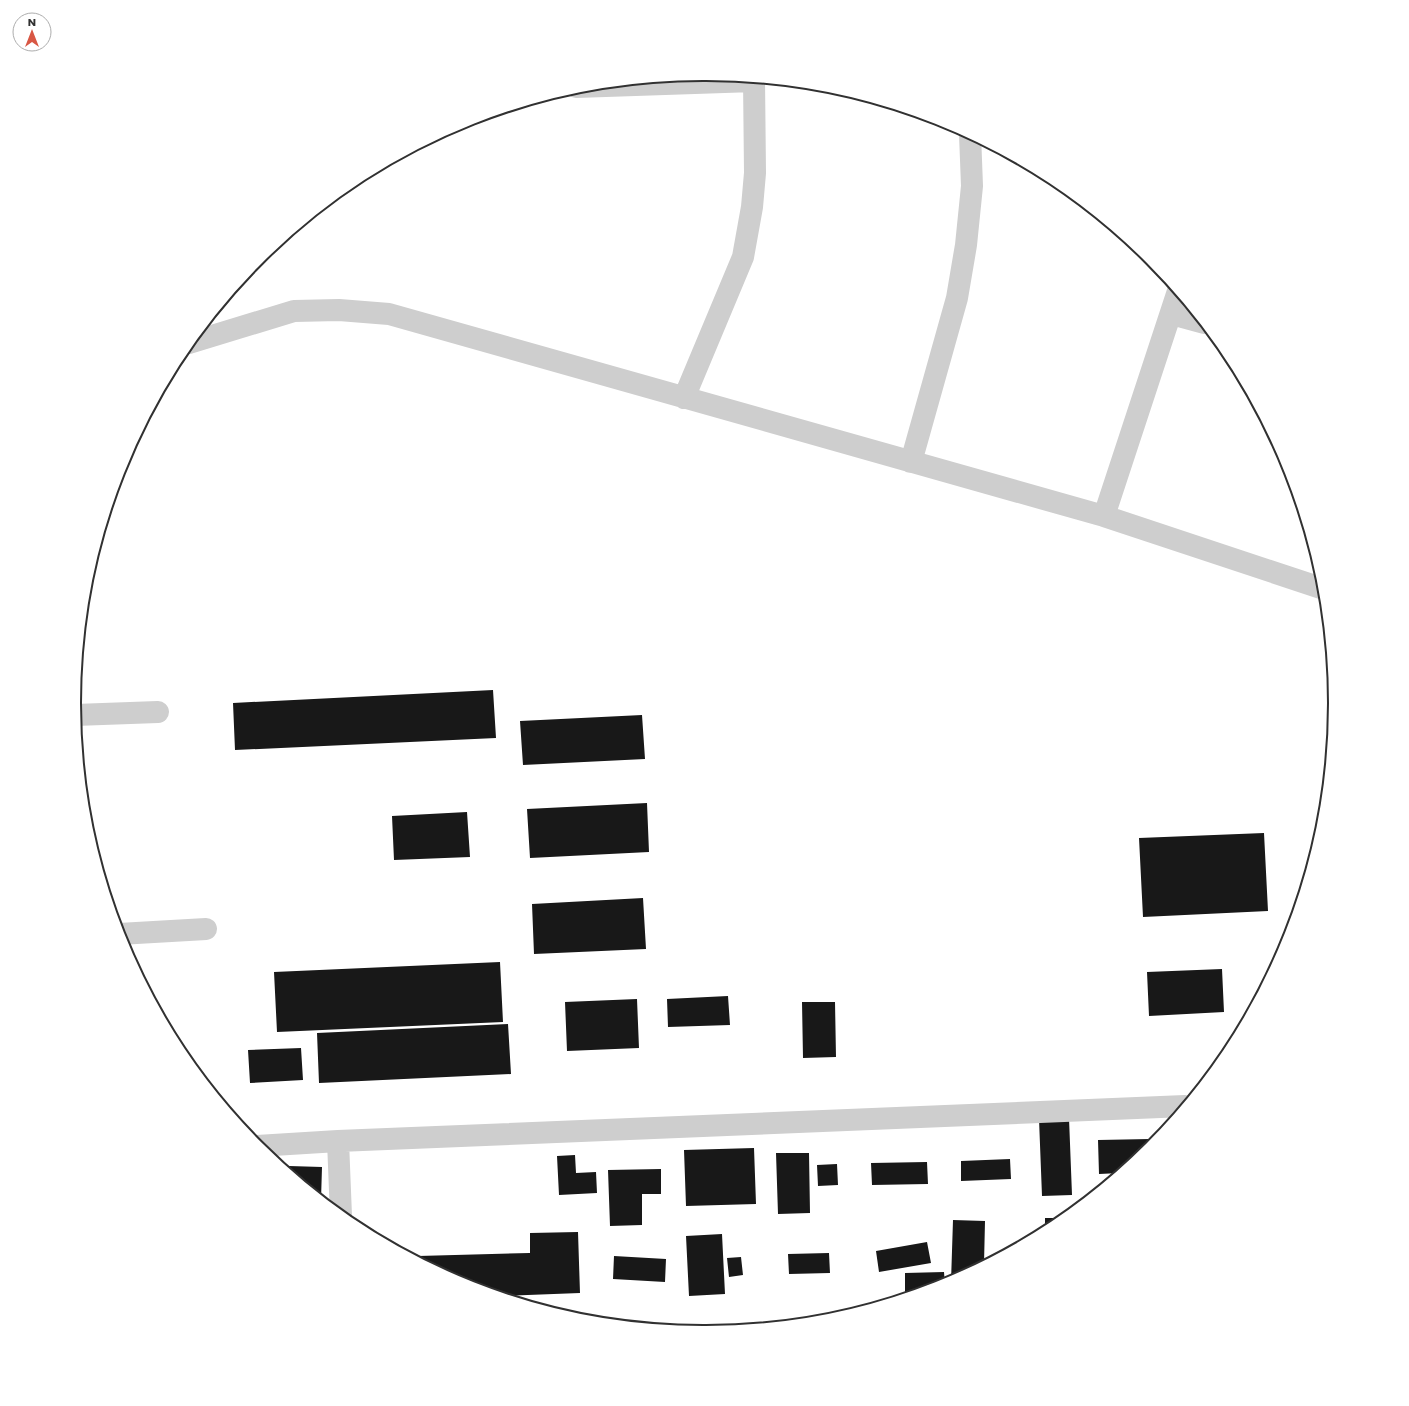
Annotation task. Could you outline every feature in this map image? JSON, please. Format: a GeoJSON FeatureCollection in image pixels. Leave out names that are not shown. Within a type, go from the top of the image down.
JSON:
{"type":"FeatureCollection","features":[{"type":"Feature","properties":{"kind":"street"},"geometry":{"type":"LineString","coordinates":[[635,85],[719,81]]}},
{"type":"Feature","properties":{"kind":"street"},"geometry":{"type":"LineString","coordinates":[[684,398],[743,257],[752,207],[755,174],[754,83]]}},
{"type":"Feature","properties":{"kind":"street"},"geometry":{"type":"LineString","coordinates":[[911,462],[958,298],[966,244],[972,186],[970,140]]}},
{"type":"Feature","properties":{"kind":"street"},"geometry":{"type":"LineString","coordinates":[[1104,516],[1176,296]]}},
{"type":"Feature","properties":{"kind":"street"},"geometry":{"type":"LineString","coordinates":[[198,340],[294,312],[339,310],[389,314],[1104,516],[1317,587]]}},
{"type":"Feature","properties":{"kind":"street"},"geometry":{"type":"LineString","coordinates":[[1171,314],[1197,321]]}},
{"type":"Feature","properties":{"kind":"street"},"geometry":{"type":"LineString","coordinates":[[81,714],[158,712]]}},
{"type":"Feature","properties":{"kind":"street"},"geometry":{"type":"LineString","coordinates":[[125,934],[206,929]]}},
{"type":"Feature","properties":{"kind":"street"},"geometry":{"type":"LineString","coordinates":[[266,1145],[338,1141],[1179,1106]]}},
{"type":"Feature","properties":{"kind":"street"},"geometry":{"type":"LineString","coordinates":[[338,1141],[341,1208]]}},
{"type":"Feature","properties":{"kind":"building"},"geometry":{"type":"Polygon","coordinates":[[[493,690],[496,738],[235,750],[233,703],[493,690]]]}},
{"type":"Feature","properties":{"kind":"building"},"geometry":{"type":"Polygon","coordinates":[[[642,715],[645,759],[523,765],[520,721],[642,715]]]}},
{"type":"Feature","properties":{"kind":"building"},"geometry":{"type":"Polygon","coordinates":[[[647,803],[649,852],[530,858],[527,809],[647,803]]]}},
{"type":"Feature","properties":{"kind":"building"},"geometry":{"type":"Polygon","coordinates":[[[467,812],[470,857],[394,860],[392,816],[467,812]]]}},
{"type":"Feature","properties":{"kind":"building"},"geometry":{"type":"Polygon","coordinates":[[[1264,833],[1268,911],[1143,917],[1139,838],[1264,833]]]}},
{"type":"Feature","properties":{"kind":"building"},"geometry":{"type":"Polygon","coordinates":[[[643,898],[646,949],[534,954],[532,904],[643,898]]]}},
{"type":"Feature","properties":{"kind":"building"},"geometry":{"type":"Polygon","coordinates":[[[500,962],[503,1022],[277,1032],[274,972],[500,962]]]}},
{"type":"Feature","properties":{"kind":"building"},"geometry":{"type":"Polygon","coordinates":[[[1222,969],[1224,1012],[1149,1016],[1147,972],[1222,969]]]}},
{"type":"Feature","properties":{"kind":"building"},"geometry":{"type":"Polygon","coordinates":[[[728,996],[730,1025],[668,1027],[667,999],[728,996]]]}},
{"type":"Feature","properties":{"kind":"building"},"geometry":{"type":"Polygon","coordinates":[[[637,999],[639,1048],[567,1051],[565,1002],[637,999]]]}},
{"type":"Feature","properties":{"kind":"building"},"geometry":{"type":"Polygon","coordinates":[[[802,1002],[835,1002],[836,1057],[803,1058],[802,1002]]]}},
{"type":"Feature","properties":{"kind":"building"},"geometry":{"type":"Polygon","coordinates":[[[508,1024],[511,1074],[319,1083],[317,1033],[508,1024]]]}},
{"type":"Feature","properties":{"kind":"building"},"geometry":{"type":"Polygon","coordinates":[[[301,1048],[303,1080],[250,1083],[248,1050],[301,1048]]]}},
{"type":"Feature","properties":{"kind":"building"},"geometry":{"type":"Polygon","coordinates":[[[1069,1118],[1072,1195],[1042,1196],[1039,1119],[1069,1118]]]}},
{"type":"Feature","properties":{"kind":"building"},"geometry":{"type":"Polygon","coordinates":[[[1150,1139],[1113,1173],[1099,1174],[1098,1140],[1150,1139]]]}},
{"type":"Feature","properties":{"kind":"building"},"geometry":{"type":"Polygon","coordinates":[[[754,1148],[756,1204],[686,1206],[684,1150],[754,1148]]]}},
{"type":"Feature","properties":{"kind":"building"},"geometry":{"type":"Polygon","coordinates":[[[776,1153],[809,1153],[810,1213],[778,1214],[776,1153]]]}},
{"type":"Feature","properties":{"kind":"building"},"geometry":{"type":"Polygon","coordinates":[[[575,1155],[576,1173],[596,1172],[597,1193],[559,1195],[557,1156],[575,1155]]]}},
{"type":"Feature","properties":{"kind":"building"},"geometry":{"type":"Polygon","coordinates":[[[1010,1159],[1011,1179],[961,1181],[961,1161],[1010,1159]]]}},
{"type":"Feature","properties":{"kind":"building"},"geometry":{"type":"Polygon","coordinates":[[[927,1162],[928,1184],[872,1185],[871,1163],[927,1162]]]}},
{"type":"Feature","properties":{"kind":"building"},"geometry":{"type":"Polygon","coordinates":[[[837,1164],[838,1185],[818,1186],[817,1165],[837,1164]]]}},
{"type":"Feature","properties":{"kind":"building"},"geometry":{"type":"Polygon","coordinates":[[[289,1166],[322,1167],[321,1194],[293,1171],[289,1166]]]}},
{"type":"Feature","properties":{"kind":"building"},"geometry":{"type":"Polygon","coordinates":[[[661,1169],[661,1194],[642,1194],[642,1225],[610,1226],[608,1170],[661,1169]]]}},
{"type":"Feature","properties":{"kind":"building"},"geometry":{"type":"Polygon","coordinates":[[[1045,1218],[1055,1218],[1052,1220],[1045,1224],[1045,1218]]]}},
{"type":"Feature","properties":{"kind":"building"},"geometry":{"type":"Polygon","coordinates":[[[953,1220],[985,1221],[984,1259],[951,1275],[953,1220]]]}},
{"type":"Feature","properties":{"kind":"building"},"geometry":{"type":"Polygon","coordinates":[[[578,1232],[580,1293],[514,1295],[465,1278],[419,1256],[530,1253],[530,1233],[578,1232]]]}},
{"type":"Feature","properties":{"kind":"building"},"geometry":{"type":"Polygon","coordinates":[[[722,1234],[725,1294],[689,1296],[686,1236],[722,1234]]]}},
{"type":"Feature","properties":{"kind":"building"},"geometry":{"type":"Polygon","coordinates":[[[927,1242],[931,1263],[879,1272],[876,1251],[927,1242]]]}},
{"type":"Feature","properties":{"kind":"building"},"geometry":{"type":"Polygon","coordinates":[[[829,1253],[830,1273],[789,1274],[788,1254],[829,1253]]]}},
{"type":"Feature","properties":{"kind":"building"},"geometry":{"type":"Polygon","coordinates":[[[614,1256],[666,1259],[665,1282],[613,1279],[614,1256]]]}},
{"type":"Feature","properties":{"kind":"building"},"geometry":{"type":"Polygon","coordinates":[[[741,1257],[743,1275],[729,1277],[727,1258],[741,1257]]]}},
{"type":"Feature","properties":{"kind":"building"},"geometry":{"type":"Polygon","coordinates":[[[944,1272],[944,1278],[905,1292],[905,1273],[944,1272]]]}}]}
